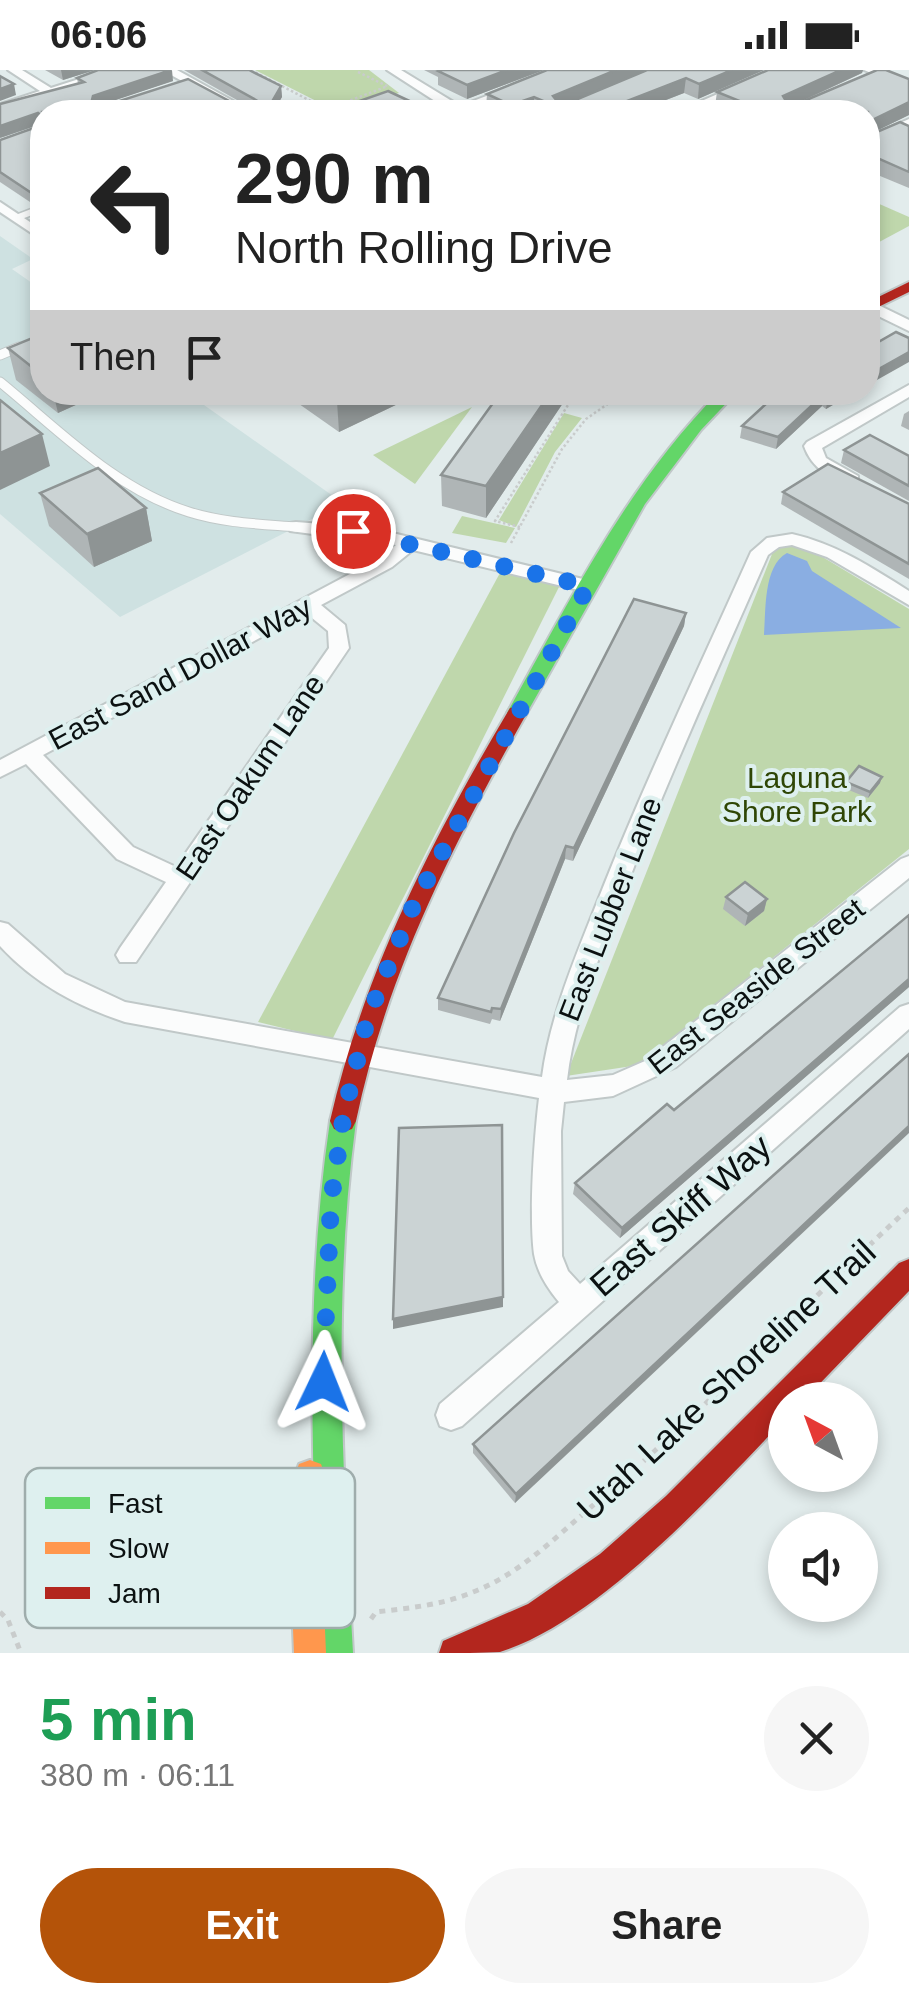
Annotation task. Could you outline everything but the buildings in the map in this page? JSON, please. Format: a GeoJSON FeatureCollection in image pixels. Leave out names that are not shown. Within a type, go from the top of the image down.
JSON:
{"type":"FeatureCollection","features":[{"type":"Feature","properties":{"kind":"main road"},"geometry":{"type":"LineString","coordinates":[[880,301],[909,286]]}},
{"type":"Feature","properties":{"kind":"main road"},"geometry":{"type":"LineString","coordinates":[[312,1468],[323,1382],[331,1201],[344,1113],[358,1053],[384,974],[414,904],[651,475],[715,405]]}},
{"type":"Feature","properties":{"kind":"main road"},"geometry":{"type":"LineString","coordinates":[[455,1653],[537,1620],[568,1602],[629,1555],[909,1272]]}},
{"type":"Feature","properties":{"kind":"main road"},"geometry":{"type":"LineString","coordinates":[[323,1382],[327,1468]]}},
{"type":"Feature","properties":{"kind":"main road"},"geometry":{"type":"LineString","coordinates":[[310,1628],[310,1653]]}},
{"type":"Feature","properties":{"kind":"main road"},"geometry":{"type":"LineString","coordinates":[[336,1628],[337,1653]]}},
{"type":"Feature","properties":{"kind":"street"},"geometry":{"type":"LineString","coordinates":[[14,70],[50,92]]}},
{"type":"Feature","properties":{"kind":"street"},"geometry":{"type":"LineString","coordinates":[[0,108],[119,70]]}},
{"type":"Feature","properties":{"kind":"street"},"geometry":{"type":"LineString","coordinates":[[168,70],[225,100]]}},
{"type":"Feature","properties":{"kind":"street"},"geometry":{"type":"LineString","coordinates":[[392,70],[440,100]]}},
{"type":"Feature","properties":{"kind":"street"},"geometry":{"type":"LineString","coordinates":[[490,100],[566,70]]}},
{"type":"Feature","properties":{"kind":"street"},"geometry":{"type":"LineString","coordinates":[[711,100],[784,70]]}},
{"type":"Feature","properties":{"kind":"street"},"geometry":{"type":"LineString","coordinates":[[870,75],[909,85]]}},
{"type":"Feature","properties":{"kind":"street"},"geometry":{"type":"LineString","coordinates":[[880,136],[909,122]]}},
{"type":"Feature","properties":{"kind":"street"},"geometry":{"type":"LineString","coordinates":[[0,206],[30,228]]}},
{"type":"Feature","properties":{"kind":"street"},"geometry":{"type":"LineString","coordinates":[[880,312],[909,326]]}},
{"type":"Feature","properties":{"kind":"street"},"geometry":{"type":"LineString","coordinates":[[874,493],[823,464],[814,452],[816,443],[908,391]]}},
{"type":"Feature","properties":{"kind":"street"},"geometry":{"type":"LineString","coordinates":[[296,527],[353,531],[588,586]]}},
{"type":"Feature","properties":{"kind":"street","name":"East Lubber Lane"},"geometry":{"type":"LineString","coordinates":[[579,1304],[557,1279],[548,1256],[548,1131],[564,1026],[636,832],[760,552],[768,543],[783,538],[802,539],[909,599]]}},
{"type":"Feature","properties":{"kind":"street","name":"East Sand Dollar Way"},"geometry":{"type":"LineString","coordinates":[[0,770],[393,559],[410,543]]}},
{"type":"Feature","properties":{"kind":"street","name":"East Oakum Lane"},"geometry":{"type":"LineString","coordinates":[[128,955],[339,648],[338,630],[308,605]]}},
{"type":"Feature","properties":{"kind":"street"},"geometry":{"type":"LineString","coordinates":[[28,754],[125,853],[180,879]]}},
{"type":"Feature","properties":{"kind":"street","name":"East Seaside Street"},"geometry":{"type":"LineString","coordinates":[[0,931],[38,969],[102,1005],[149,1018],[554,1090],[608,1088],[650,1072],[909,865]]}},
{"type":"Feature","properties":{"kind":"street","name":"East Skiff Way"},"geometry":{"type":"LineString","coordinates":[[451,1415],[909,1014]]}},
{"type":"Feature","properties":{"kind":"lane"},"geometry":{"type":"LineString","coordinates":[[172,88],[191,82]]}},
{"type":"Feature","properties":{"kind":"lane"},"geometry":{"type":"LineString","coordinates":[[16,218],[30,213]]}},
{"type":"Feature","properties":{"kind":"lane"},"geometry":{"type":"LineString","coordinates":[[0,355],[28,344]]}},
{"type":"Feature","properties":{"kind":"lane"},"geometry":{"type":"LineString","coordinates":[[0,382],[129,484],[158,501],[210,518],[296,527]]}},
{"type":"Feature","properties":{"kind":"path"},"geometry":{"type":"LineString","coordinates":[[251,70],[310,100]]}},
{"type":"Feature","properties":{"kind":"path"},"geometry":{"type":"LineString","coordinates":[[358,72],[386,86]]}},
{"type":"Feature","properties":{"kind":"path"},"geometry":{"type":"LineString","coordinates":[[243,100],[282,86]]}},
{"type":"Feature","properties":{"kind":"path"},"geometry":{"type":"LineString","coordinates":[[352,100],[395,86]]}},
{"type":"Feature","properties":{"kind":"path"},"geometry":{"type":"LineString","coordinates":[[520,528],[495,521],[568,405]]}},
{"type":"Feature","properties":{"kind":"path"},"geometry":{"type":"LineString","coordinates":[[511,543],[562,449],[586,419],[606,405]]}},
{"type":"Feature","properties":{"kind":"path","name":"Utah Lake Shoreline Trail"},"geometry":{"type":"LineString","coordinates":[[376,1612],[429,1605],[474,1592],[531,1558],[673,1438],[818,1292],[909,1208]]}},
{"type":"Feature","properties":{"kind":"path"},"geometry":{"type":"LineString","coordinates":[[0,1612],[8,1620],[21,1653]]}},
{"type":"Feature","properties":{"kind":"shaded area"},"geometry":{"type":"Polygon","coordinates":[[[0,236],[30,257],[12,269],[30,282],[30,405],[204,405],[343,503],[120,617],[0,514],[0,236]]]}},
{"type":"Feature","properties":{"kind":"green space"},"geometry":{"type":"Polygon","coordinates":[[[255,70],[369,70],[399,93],[377,100],[314,100],[255,70]]]}},
{"type":"Feature","properties":{"kind":"green space"},"geometry":{"type":"Polygon","coordinates":[[[880,204],[909,217],[909,226],[880,242],[880,204]]]}},
{"type":"Feature","properties":{"kind":"green space"},"geometry":{"type":"Polygon","coordinates":[[[472,407],[415,484],[373,455],[472,407]]]}},
{"type":"Feature","properties":{"kind":"green space"},"geometry":{"type":"Polygon","coordinates":[[[564,413],[582,418],[555,452],[516,527],[499,520],[564,413]]]}},
{"type":"Feature","properties":{"kind":"green space"},"geometry":{"type":"Polygon","coordinates":[[[462,516],[515,528],[506,543],[452,533],[462,516]]]}},
{"type":"Feature","properties":{"kind":"green space","name":"Laguna Shore Park"},"geometry":{"type":"Polygon","coordinates":[[[801,544],[909,609],[909,849],[639,1065],[566,1076],[774,549],[801,544]]]}},
{"type":"Feature","properties":{"kind":"green space"},"geometry":{"type":"Polygon","coordinates":[[[501,571],[560,585],[332,1040],[258,1022],[501,571]]]}},
{"type":"Feature","properties":{"kind":"water"},"geometry":{"type":"Polygon","coordinates":[[[787,553],[807,561],[812,571],[901,628],[764,635],[770,578],[779,559],[787,553]]]}},
{"type":"Feature","properties":{"kind":"traffic: fast"},"geometry":{"type":"LineString","coordinates":[[517,713],[636,503],[664,464],[716,405]]}},
{"type":"Feature","properties":{"kind":"traffic: fast"},"geometry":{"type":"LineString","coordinates":[[328,1468],[328,1253],[343,1121]]}},
{"type":"Feature","properties":{"kind":"traffic: fast"},"geometry":{"type":"LineString","coordinates":[[336,1628],[337,1653]]}},
{"type":"Feature","properties":{"kind":"traffic: slow"},"geometry":{"type":"LineString","coordinates":[[309,1628],[310,1653]]}},
{"type":"Feature","properties":{"kind":"traffic: jam"},"geometry":{"type":"LineString","coordinates":[[880,302],[909,286]]}},
{"type":"Feature","properties":{"kind":"traffic: jam"},"geometry":{"type":"LineString","coordinates":[[343,1121],[355,1066],[390,961],[436,860],[517,713]]}},
{"type":"Feature","properties":{"kind":"traffic: jam"},"geometry":{"type":"LineString","coordinates":[[455,1653],[539,1615],[576,1592],[645,1537],[909,1272]]}},
{"type":"Feature","properties":{"kind":"route"},"geometry":{"type":"LineString","coordinates":[[323,1382],[331,1201],[344,1113],[368,1017],[398,938],[430,872],[588,586],[353,531]]}}]}
